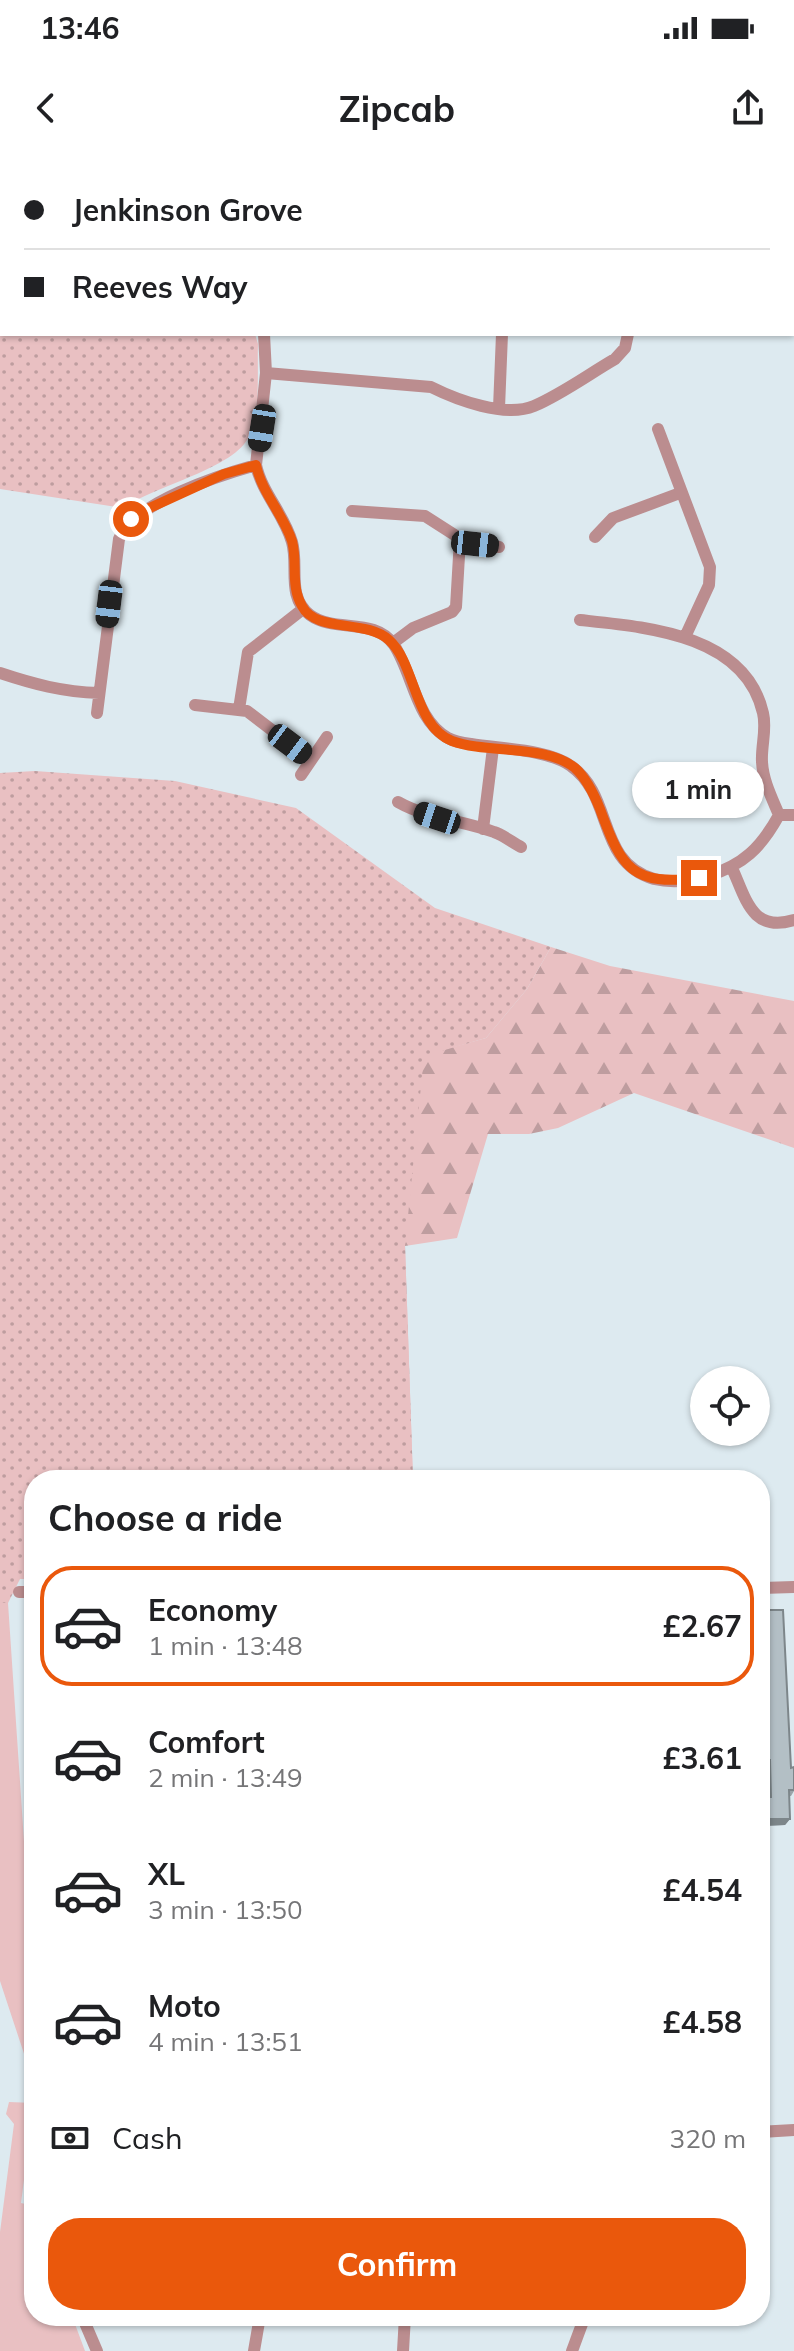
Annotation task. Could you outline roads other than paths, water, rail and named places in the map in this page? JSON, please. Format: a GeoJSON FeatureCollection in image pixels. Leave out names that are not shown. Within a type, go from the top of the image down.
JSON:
{"type":"FeatureCollection","features":[{"type":"Feature","properties":{"kind":"street"},"geometry":{"type":"LineString","coordinates":[[264,336],[266,373],[256,465],[259,478],[283,519],[293,544],[294,585],[303,609],[314,618],[370,629],[393,643],[431,726],[451,741],[558,758],[574,768],[596,799],[623,862],[640,875],[665,882],[699,878],[732,868],[748,856],[779,815]]}},
{"type":"Feature","properties":{"kind":"street"},"geometry":{"type":"LineString","coordinates":[[499,408],[502,336]]}},
{"type":"Feature","properties":{"kind":"street"},"geometry":{"type":"LineString","coordinates":[[266,373],[431,387],[452,398],[499,408],[531,407],[615,359],[625,348],[628,336]]}},
{"type":"Feature","properties":{"kind":"street"},"geometry":{"type":"LineString","coordinates":[[658,429],[710,567],[709,585],[685,637]]}},
{"type":"Feature","properties":{"kind":"street"},"geometry":{"type":"LineString","coordinates":[[97,713],[111,591],[123,529],[143,511],[224,474],[256,465]]}},
{"type":"Feature","properties":{"kind":"street"},"geometry":{"type":"LineString","coordinates":[[595,537],[613,518],[680,493]]}},
{"type":"Feature","properties":{"kind":"street"},"geometry":{"type":"LineString","coordinates":[[352,511],[425,516],[460,539],[499,547]]}},
{"type":"Feature","properties":{"kind":"street"},"geometry":{"type":"LineString","coordinates":[[393,643],[413,628],[442,617],[456,607],[460,539]]}},
{"type":"Feature","properties":{"kind":"street"},"geometry":{"type":"LineString","coordinates":[[239,709],[248,652],[303,609]]}},
{"type":"Feature","properties":{"kind":"street"},"geometry":{"type":"LineString","coordinates":[[580,620],[640,626],[685,637],[732,661],[749,678],[765,716],[762,763],[766,785],[779,815]]}},
{"type":"Feature","properties":{"kind":"street"},"geometry":{"type":"LineString","coordinates":[[0,673],[37,686],[67,692],[99,693]]}},
{"type":"Feature","properties":{"kind":"street"},"geometry":{"type":"LineString","coordinates":[[195,705],[247,711],[311,760]]}},
{"type":"Feature","properties":{"kind":"street"},"geometry":{"type":"LineString","coordinates":[[301,775],[327,737]]}},
{"type":"Feature","properties":{"kind":"street"},"geometry":{"type":"LineString","coordinates":[[483,829],[493,748]]}},
{"type":"Feature","properties":{"kind":"street"},"geometry":{"type":"LineString","coordinates":[[398,802],[425,814],[494,832],[521,847]]}},
{"type":"Feature","properties":{"kind":"street"},"geometry":{"type":"LineString","coordinates":[[779,815],[794,815]]}},
{"type":"Feature","properties":{"kind":"street"},"geometry":{"type":"LineString","coordinates":[[732,868],[753,913],[762,921],[794,920]]}},
{"type":"Feature","properties":{"kind":"street"},"geometry":{"type":"LineString","coordinates":[[770,1588],[794,1587]]}},
{"type":"Feature","properties":{"kind":"street"},"geometry":{"type":"LineString","coordinates":[[19,1592],[24,1592]]}},
{"type":"Feature","properties":{"kind":"street"},"geometry":{"type":"LineString","coordinates":[[770,2131],[794,2130]]}},
{"type":"Feature","properties":{"kind":"street"},"geometry":{"type":"LineString","coordinates":[[86,2326],[97,2351]]}},
{"type":"Feature","properties":{"kind":"street"},"geometry":{"type":"LineString","coordinates":[[254,2351],[258,2326]]}},
{"type":"Feature","properties":{"kind":"street"},"geometry":{"type":"LineString","coordinates":[[403,2351],[404,2326]]}},
{"type":"Feature","properties":{"kind":"street"},"geometry":{"type":"LineString","coordinates":[[572,2351],[581,2326]]}}]}
